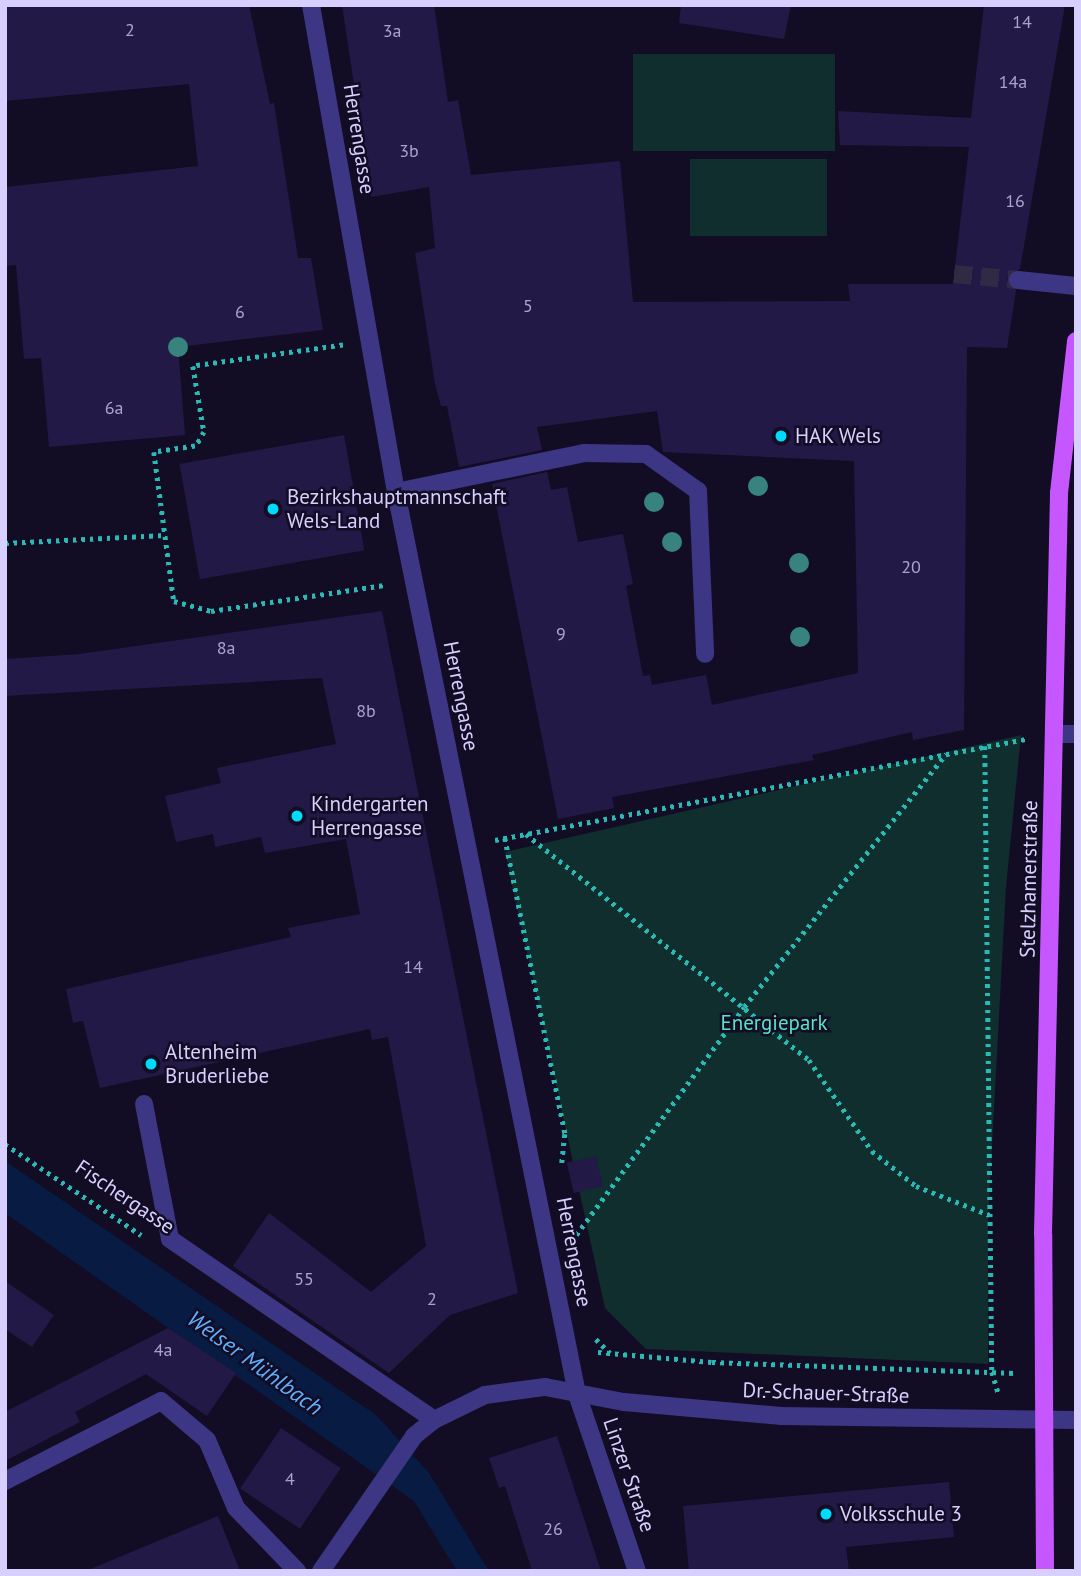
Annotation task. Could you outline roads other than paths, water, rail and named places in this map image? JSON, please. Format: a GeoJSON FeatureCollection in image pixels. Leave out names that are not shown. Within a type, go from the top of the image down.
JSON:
{"type":"FeatureCollection","features":[{"type":"Feature","properties":{"kind":"main road","name":"Stelzhamerstraße"},"geometry":{"type":"LineString","coordinates":[[1045,1571],[1044,1376],[1059,493],[1076,341]]}},
{"type":"Feature","properties":{"kind":"street","name":"Herrengasse"},"geometry":{"type":"LineString","coordinates":[[311,5],[396,492],[577,1394]]}},
{"type":"Feature","properties":{"kind":"street"},"geometry":{"type":"LineString","coordinates":[[1018,280],[1076,286]]}},
{"type":"Feature","properties":{"kind":"street"},"geometry":{"type":"LineString","coordinates":[[396,492],[584,453],[646,454],[698,491],[705,654]]}},
{"type":"Feature","properties":{"kind":"street"},"geometry":{"type":"LineString","coordinates":[[1055,734],[1076,734]]}},
{"type":"Feature","properties":{"kind":"street","name":"Fischergasse"},"geometry":{"type":"LineString","coordinates":[[145,1104],[170,1239],[434,1420]]}},
{"type":"Feature","properties":{"kind":"street","name":"Dr.-Schauer-Straße"},"geometry":{"type":"LineString","coordinates":[[321,1571],[414,1436],[434,1420],[485,1395],[545,1387],[624,1402],[781,1416],[1076,1420]]}},
{"type":"Feature","properties":{"kind":"street","name":"Linzer Straße"},"geometry":{"type":"LineString","coordinates":[[577,1394],[637,1571]]}},
{"type":"Feature","properties":{"kind":"street"},"geometry":{"type":"LineString","coordinates":[[5,1481],[160,1401],[206,1440],[236,1507],[297,1571]]}},
{"type":"Feature","properties":{"kind":"water","name":"Welser Mühlbach"},"geometry":{"type":"Polygon","coordinates":[[[5,1161],[376,1415],[429,1473],[489,1571],[457,1571],[414,1501],[5,1213],[5,1161]]]}},
{"type":"Feature","properties":{"kind":"tunnel"},"geometry":{"type":"LineString","coordinates":[[954,274],[1018,280]]}},
{"type":"Feature","properties":{"kind":"place","name":"HAK Wels"},"geometry":{"type":"Point","coordinates":[781,436]}},
{"type":"Feature","properties":{"kind":"place","name":"Bezirkshauptmannschaft Wels-Land"},"geometry":{"type":"Point","coordinates":[273,509]}},
{"type":"Feature","properties":{"kind":"place","name":"Kindergarten Herrengasse"},"geometry":{"type":"Point","coordinates":[297,816]}},
{"type":"Feature","properties":{"kind":"place","name":"Altenheim Bruderliebe"},"geometry":{"type":"Point","coordinates":[151,1064]}},
{"type":"Feature","properties":{"kind":"place","name":"Volksschule 3"},"geometry":{"type":"Point","coordinates":[826,1514]}},
{"type":"Feature","properties":{"kind":"park label","name":"Energiepark"},"geometry":{"type":"Point","coordinates":[774,1023]}}]}
